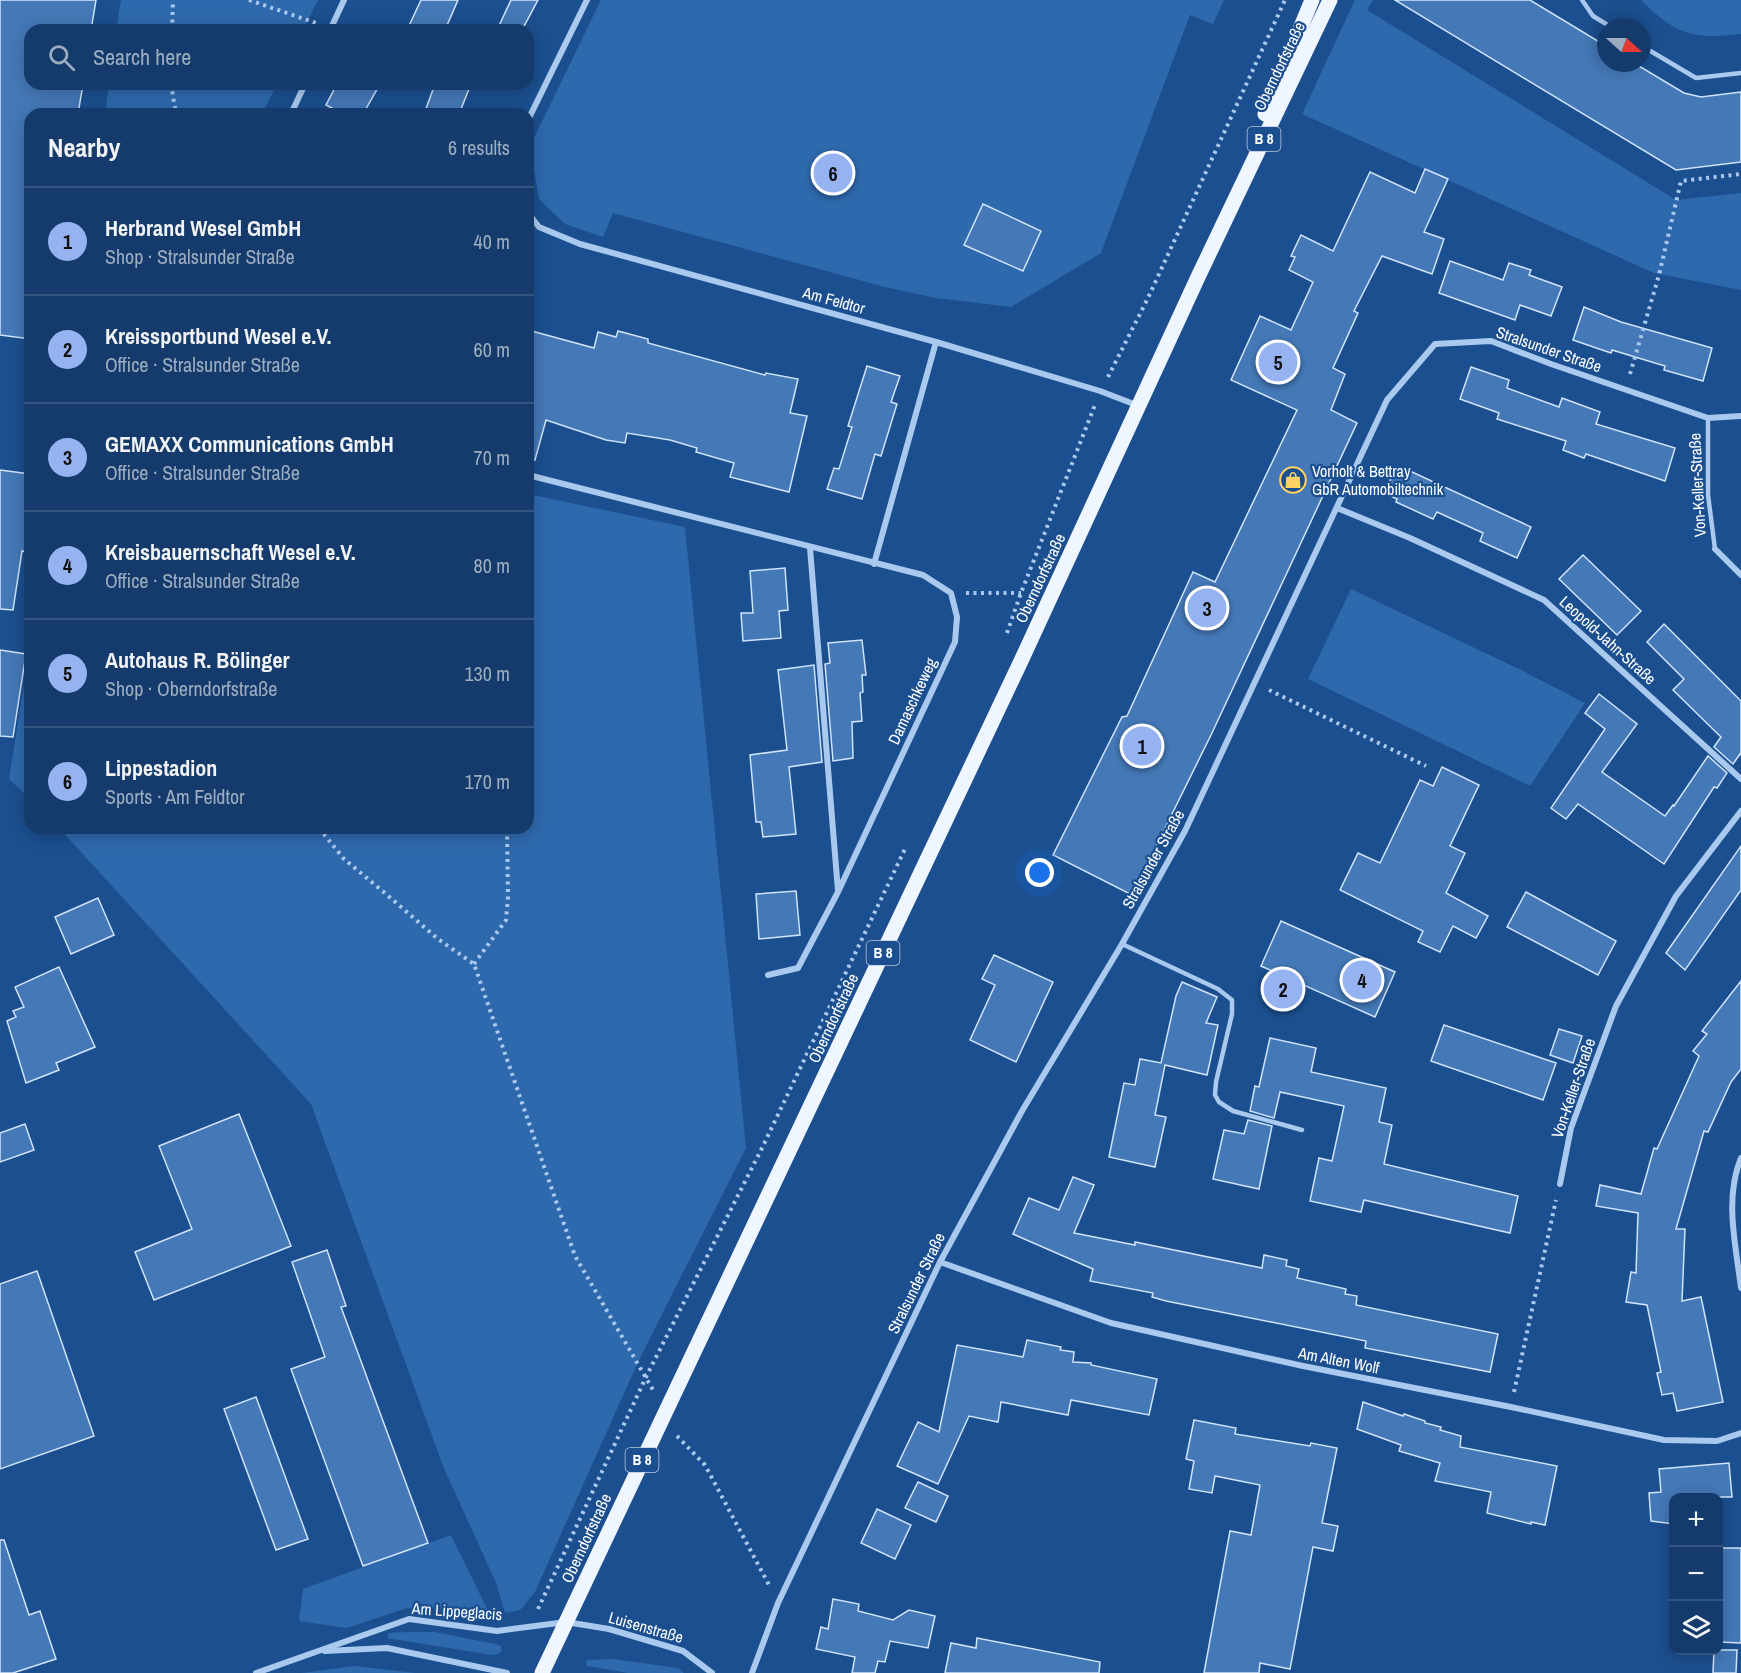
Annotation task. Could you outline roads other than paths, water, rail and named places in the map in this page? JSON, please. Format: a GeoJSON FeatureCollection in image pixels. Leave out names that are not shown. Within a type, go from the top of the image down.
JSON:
{"type":"FeatureCollection","features":[{"type":"Feature","properties":{"kind":"main road","name":"Oberndorfstraße"},"geometry":{"type":"LineString","coordinates":[[1198,277],[1312,0]]}},
{"type":"Feature","properties":{"kind":"main road","name":"Oberndorfstraße"},"geometry":{"type":"LineString","coordinates":[[542,1673],[955,801],[1198,277],[1330,0]]}},
{"type":"Feature","properties":{"kind":"street"},"geometry":{"type":"LineString","coordinates":[[333,24],[344,0]]}},
{"type":"Feature","properties":{"kind":"street"},"geometry":{"type":"LineString","coordinates":[[534,108],[587,0]]}},
{"type":"Feature","properties":{"kind":"street"},"geometry":{"type":"LineString","coordinates":[[294,108],[302,90]]}},
{"type":"Feature","properties":{"kind":"street","name":"Am Feldtor"},"geometry":{"type":"LineString","coordinates":[[534,221],[539,227],[580,244],[936,342],[1100,391],[1139,406]]}},
{"type":"Feature","properties":{"kind":"street","name":"Stralsunder Straße"},"geometry":{"type":"LineString","coordinates":[[752,1673],[778,1603],[940,1262],[1022,1111],[1122,944],[1185,831],[1387,400],[1436,344],[1491,341],[1708,418],[1741,416]]}},
{"type":"Feature","properties":{"kind":"street"},"geometry":{"type":"LineString","coordinates":[[534,477],[874,564],[936,342]]}},
{"type":"Feature","properties":{"kind":"street","name":"Leopold-Jahn-Straße"},"geometry":{"type":"LineString","coordinates":[[1337,508],[1410,538],[1544,600],[1741,779]]}},
{"type":"Feature","properties":{"kind":"street"},"geometry":{"type":"LineString","coordinates":[[810,548],[838,892]]}},
{"type":"Feature","properties":{"kind":"street","name":"Von-Keller-Straße"},"geometry":{"type":"LineString","coordinates":[[1715,549],[1741,575]]}},
{"type":"Feature","properties":{"kind":"street","name":"Damaschkeweg"},"geometry":{"type":"LineString","coordinates":[[768,975],[798,968],[838,892],[955,642],[957,617],[951,593],[923,575],[874,564]]}},
{"type":"Feature","properties":{"kind":"street","name":"Von-Keller-Straße"},"geometry":{"type":"LineString","coordinates":[[1560,1184],[1570,1128],[1616,1006],[1676,896],[1741,811]]}},
{"type":"Feature","properties":{"kind":"street"},"geometry":{"type":"LineString","coordinates":[[1741,1158],[1737,1167],[1731,1202],[1741,1288]]}},
{"type":"Feature","properties":{"kind":"street","name":"Am Alten Wolf"},"geometry":{"type":"LineString","coordinates":[[940,1262],[1111,1323],[1303,1366],[1664,1440],[1717,1441],[1741,1433]]}},
{"type":"Feature","properties":{"kind":"street","name":"Am Lippeglacis"},"geometry":{"type":"LineString","coordinates":[[256,1673],[409,1619],[497,1630],[566,1622]]}},
{"type":"Feature","properties":{"kind":"street","name":"Luisenstraße"},"geometry":{"type":"LineString","coordinates":[[566,1622],[609,1629],[682,1651],[712,1673]]}},
{"type":"Feature","properties":{"kind":"street","name":"Am Lippeglacis"},"geometry":{"type":"LineString","coordinates":[[315,1652],[387,1647],[506,1672]]}},
{"type":"Feature","properties":{"kind":"lane"},"geometry":{"type":"LineString","coordinates":[[1582,0],[1597,18]]}},
{"type":"Feature","properties":{"kind":"lane"},"geometry":{"type":"LineString","coordinates":[[1651,51],[1696,78],[1741,73]]}},
{"type":"Feature","properties":{"kind":"lane","name":"Von-Keller-Straße"},"geometry":{"type":"LineString","coordinates":[[1708,418],[1708,495],[1715,549]]}},
{"type":"Feature","properties":{"kind":"lane"},"geometry":{"type":"LineString","coordinates":[[1122,944],[1218,989],[1232,1000],[1232,1014],[1216,1082],[1215,1095],[1219,1102],[1233,1111],[1302,1130]]}},
{"type":"Feature","properties":{"kind":"place","name":"Lippestadion"},"geometry":{"type":"Point","coordinates":[833,173]}},
{"type":"Feature","properties":{"kind":"place","name":"Autohaus R. Bölinger"},"geometry":{"type":"Point","coordinates":[1278,362]}},
{"type":"Feature","properties":{"kind":"place","name":"Vorholt & Bettray GbR Automobiltechnik"},"geometry":{"type":"Point","coordinates":[1293,480]}},
{"type":"Feature","properties":{"kind":"place","name":"GEMAXX Communications GmbH"},"geometry":{"type":"Point","coordinates":[1207,608]}},
{"type":"Feature","properties":{"kind":"place","name":"Herbrand Wesel GmbH"},"geometry":{"type":"Point","coordinates":[1142,746]}},
{"type":"Feature","properties":{"kind":"place","name":"Kreisbauernschaft Wesel e.V."},"geometry":{"type":"Point","coordinates":[1362,980]}},
{"type":"Feature","properties":{"kind":"place","name":"Kreissportbund Wesel e.V."},"geometry":{"type":"Point","coordinates":[1283,989]}}]}
